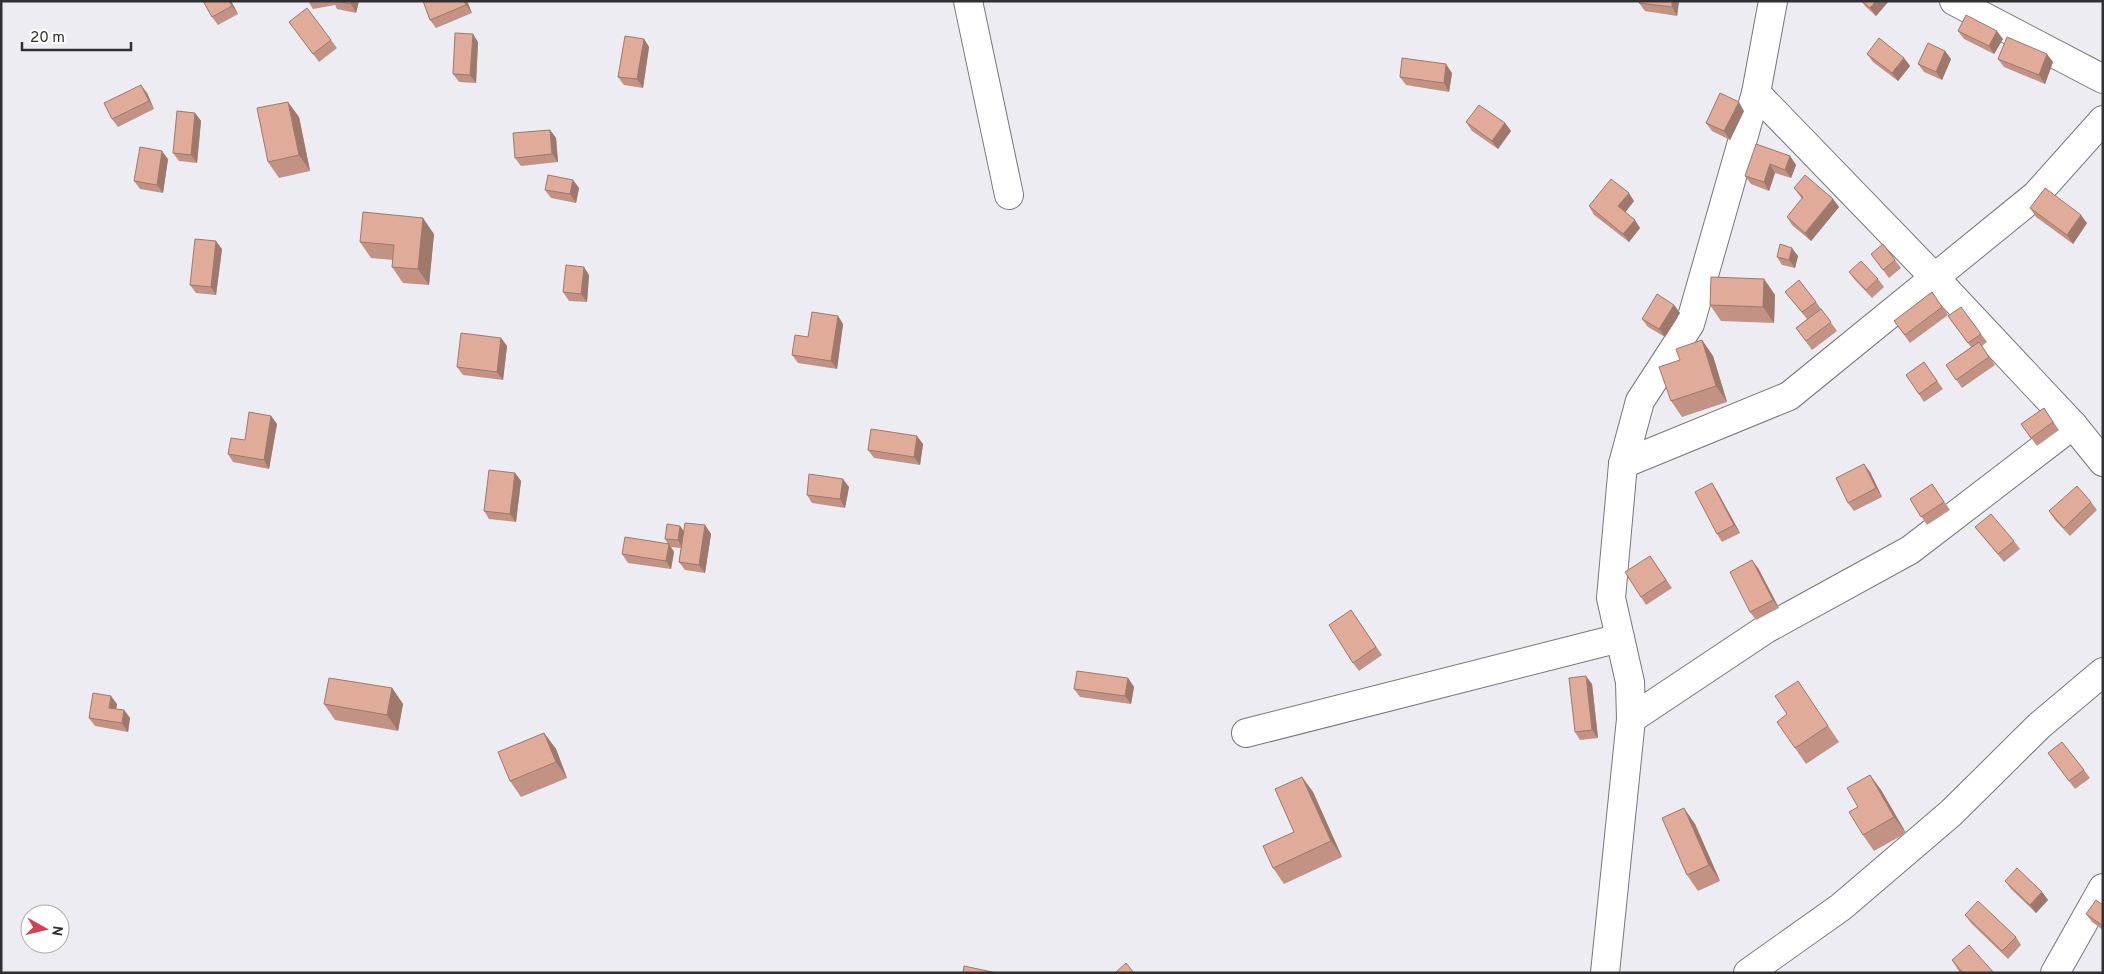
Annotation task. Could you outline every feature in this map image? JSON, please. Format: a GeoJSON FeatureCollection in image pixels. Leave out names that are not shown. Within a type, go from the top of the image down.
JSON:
{"type":"FeatureCollection","features":[{"type":"Feature","properties":{"kind":"street"},"geometry":{"type":"LineString","coordinates":[[968,1],[1009,195]]}},
{"type":"Feature","properties":{"kind":"street"},"geometry":{"type":"LineString","coordinates":[[1605,973],[1631,719],[1630,682],[1611,598],[1623,464],[1640,401],[1690,324],[1756,93],[1773,1]]}},
{"type":"Feature","properties":{"kind":"street"},"geometry":{"type":"LineString","coordinates":[[1954,1],[2103,79]]}},
{"type":"Feature","properties":{"kind":"street"},"geometry":{"type":"LineString","coordinates":[[1756,93],[1935,278],[2073,425],[2103,462]]}},
{"type":"Feature","properties":{"kind":"street"},"geometry":{"type":"LineString","coordinates":[[1623,464],[1789,396],[2036,195],[2103,120]]}},
{"type":"Feature","properties":{"kind":"street"},"geometry":{"type":"LineString","coordinates":[[1631,719],[1766,629],[1910,550],[2073,425]]}},
{"type":"Feature","properties":{"kind":"street"},"geometry":{"type":"LineString","coordinates":[[1246,733],[1620,638]]}},
{"type":"Feature","properties":{"kind":"street"},"geometry":{"type":"LineString","coordinates":[[1748,973],[1841,907],[1951,813],[2040,725],[2103,672]]}},
{"type":"Feature","properties":{"kind":"street"},"geometry":{"type":"LineString","coordinates":[[2055,973],[2103,888]]}},
{"type":"Feature","properties":{"kind":"building"},"geometry":{"type":"Polygon","coordinates":[[[203,1],[229,1],[232,6],[212,17],[203,1]]]}},
{"type":"Feature","properties":{"kind":"building"},"geometry":{"type":"Polygon","coordinates":[[[335,1],[351,1],[351,4],[335,1]]]}},
{"type":"Feature","properties":{"kind":"building"},"geometry":{"type":"Polygon","coordinates":[[[423,1],[464,1],[466,5],[430,20],[423,1]]]}},
{"type":"Feature","properties":{"kind":"building"},"geometry":{"type":"Polygon","coordinates":[[[1639,1],[1672,1],[1672,7],[1639,3],[1639,1]]]}},
{"type":"Feature","properties":{"kind":"building"},"geometry":{"type":"Polygon","coordinates":[[[1862,1],[1876,1],[1870,8],[1862,1]]]}},
{"type":"Feature","properties":{"kind":"building"},"geometry":{"type":"Polygon","coordinates":[[[307,8],[331,40],[313,54],[289,22],[307,8]]]}},
{"type":"Feature","properties":{"kind":"building"},"geometry":{"type":"Polygon","coordinates":[[[1966,15],[1997,31],[1989,46],[1958,31],[1966,15]]]}},
{"type":"Feature","properties":{"kind":"building"},"geometry":{"type":"Polygon","coordinates":[[[455,33],[473,34],[470,75],[453,74],[455,33]]]}},
{"type":"Feature","properties":{"kind":"building"},"geometry":{"type":"Polygon","coordinates":[[[625,36],[644,39],[637,79],[618,77],[625,36]]]}},
{"type":"Feature","properties":{"kind":"building"},"geometry":{"type":"Polygon","coordinates":[[[2007,37],[2047,54],[2039,75],[1998,59],[2007,37]]]}},
{"type":"Feature","properties":{"kind":"building"},"geometry":{"type":"Polygon","coordinates":[[[1879,38],[1904,58],[1892,73],[1867,54],[1879,38]]]}},
{"type":"Feature","properties":{"kind":"building"},"geometry":{"type":"Polygon","coordinates":[[[1928,43],[1945,51],[1936,72],[1918,64],[1928,43]]]}},
{"type":"Feature","properties":{"kind":"building"},"geometry":{"type":"Polygon","coordinates":[[[1402,58],[1446,64],[1444,83],[1400,77],[1402,58]]]}},
{"type":"Feature","properties":{"kind":"building"},"geometry":{"type":"Polygon","coordinates":[[[141,85],[149,101],[112,119],[104,103],[141,85]]]}},
{"type":"Feature","properties":{"kind":"building"},"geometry":{"type":"Polygon","coordinates":[[[1720,93],[1739,102],[1724,131],[1706,123],[1720,93]]]}},
{"type":"Feature","properties":{"kind":"building"},"geometry":{"type":"Polygon","coordinates":[[[288,102],[299,155],[268,162],[257,108],[288,102]]]}},
{"type":"Feature","properties":{"kind":"building"},"geometry":{"type":"Polygon","coordinates":[[[1479,105],[1505,123],[1492,141],[1466,122],[1479,105]]]}},
{"type":"Feature","properties":{"kind":"building"},"geometry":{"type":"Polygon","coordinates":[[[177,111],[195,113],[191,155],[173,153],[177,111]]]}},
{"type":"Feature","properties":{"kind":"building"},"geometry":{"type":"Polygon","coordinates":[[[550,130],[552,154],[515,158],[513,133],[550,130]]]}},
{"type":"Feature","properties":{"kind":"building"},"geometry":{"type":"Polygon","coordinates":[[[1756,144],[1790,156],[1785,170],[1770,164],[1764,182],[1745,176],[1756,144]]]}},
{"type":"Feature","properties":{"kind":"building"},"geometry":{"type":"Polygon","coordinates":[[[140,147],[162,151],[157,185],[134,181],[140,147]]]}},
{"type":"Feature","properties":{"kind":"building"},"geometry":{"type":"Polygon","coordinates":[[[548,175],[573,180],[570,194],[545,190],[548,175]]]}},
{"type":"Feature","properties":{"kind":"building"},"geometry":{"type":"Polygon","coordinates":[[[1805,175],[1833,199],[1805,233],[1787,217],[1803,197],[1794,188],[1805,175]]]}},
{"type":"Feature","properties":{"kind":"building"},"geometry":{"type":"Polygon","coordinates":[[[1611,179],[1629,193],[1618,206],[1635,220],[1623,234],[1589,206],[1611,179]]]}},
{"type":"Feature","properties":{"kind":"building"},"geometry":{"type":"Polygon","coordinates":[[[2045,188],[2081,215],[2067,235],[2030,208],[2045,188]]]}},
{"type":"Feature","properties":{"kind":"building"},"geometry":{"type":"Polygon","coordinates":[[[363,212],[423,218],[418,269],[392,267],[394,245],[360,242],[363,212]]]}},
{"type":"Feature","properties":{"kind":"building"},"geometry":{"type":"Polygon","coordinates":[[[195,239],[216,241],[211,287],[190,285],[195,239]]]}},
{"type":"Feature","properties":{"kind":"building"},"geometry":{"type":"Polygon","coordinates":[[[1780,244],[1792,248],[1789,260],[1777,257],[1780,244]]]}},
{"type":"Feature","properties":{"kind":"building"},"geometry":{"type":"Polygon","coordinates":[[[1883,244],[1895,260],[1883,270],[1871,254],[1883,244]]]}},
{"type":"Feature","properties":{"kind":"building"},"geometry":{"type":"Polygon","coordinates":[[[1861,261],[1878,279],[1866,290],[1849,272],[1861,261]]]}},
{"type":"Feature","properties":{"kind":"building"},"geometry":{"type":"Polygon","coordinates":[[[566,265],[584,267],[581,294],[563,292],[566,265]]]}},
{"type":"Feature","properties":{"kind":"building"},"geometry":{"type":"Polygon","coordinates":[[[1711,277],[1764,279],[1763,307],[1710,305],[1711,277]]]}},
{"type":"Feature","properties":{"kind":"building"},"geometry":{"type":"Polygon","coordinates":[[[1799,280],[1816,302],[1802,312],[1785,292],[1799,280]]]}},
{"type":"Feature","properties":{"kind":"building"},"geometry":{"type":"Polygon","coordinates":[[[1932,292],[1942,307],[1905,335],[1894,321],[1932,292]]]}},
{"type":"Feature","properties":{"kind":"building"},"geometry":{"type":"Polygon","coordinates":[[[1657,294],[1674,305],[1659,329],[1642,319],[1657,294]]]}},
{"type":"Feature","properties":{"kind":"building"},"geometry":{"type":"Polygon","coordinates":[[[1961,307],[1981,334],[1968,343],[1948,316],[1961,307]]]}},
{"type":"Feature","properties":{"kind":"building"},"geometry":{"type":"Polygon","coordinates":[[[1821,309],[1831,322],[1806,341],[1796,328],[1821,309]]]}},
{"type":"Feature","properties":{"kind":"building"},"geometry":{"type":"Polygon","coordinates":[[[812,312],[838,316],[831,361],[792,355],[795,335],[808,337],[812,312]]]}},
{"type":"Feature","properties":{"kind":"building"},"geometry":{"type":"Polygon","coordinates":[[[461,333],[501,338],[497,372],[457,367],[461,333]]]}},
{"type":"Feature","properties":{"kind":"building"},"geometry":{"type":"Polygon","coordinates":[[[1702,340],[1716,386],[1671,401],[1659,367],[1680,360],[1676,349],[1702,340]]]}},
{"type":"Feature","properties":{"kind":"building"},"geometry":{"type":"Polygon","coordinates":[[[1979,342],[1989,357],[1956,380],[1946,365],[1979,342]]]}},
{"type":"Feature","properties":{"kind":"building"},"geometry":{"type":"Polygon","coordinates":[[[1924,362],[1937,381],[1919,394],[1906,375],[1924,362]]]}},
{"type":"Feature","properties":{"kind":"building"},"geometry":{"type":"Polygon","coordinates":[[[2044,408],[2053,422],[2031,438],[2021,424],[2044,408]]]}},
{"type":"Feature","properties":{"kind":"building"},"geometry":{"type":"Polygon","coordinates":[[[249,412],[271,416],[264,460],[228,454],[231,438],[245,440],[249,412]]]}},
{"type":"Feature","properties":{"kind":"building"},"geometry":{"type":"Polygon","coordinates":[[[871,429],[917,436],[914,457],[868,450],[871,429]]]}},
{"type":"Feature","properties":{"kind":"building"},"geometry":{"type":"Polygon","coordinates":[[[1864,464],[1876,488],[1848,503],[1836,478],[1864,464]]]}},
{"type":"Feature","properties":{"kind":"building"},"geometry":{"type":"Polygon","coordinates":[[[489,470],[515,473],[510,514],[484,511],[489,470]]]}},
{"type":"Feature","properties":{"kind":"building"},"geometry":{"type":"Polygon","coordinates":[[[809,474],[843,479],[840,499],[807,495],[809,474]]]}},
{"type":"Feature","properties":{"kind":"building"},"geometry":{"type":"Polygon","coordinates":[[[1712,483],[1734,525],[1717,534],[1695,492],[1712,483]]]}},
{"type":"Feature","properties":{"kind":"building"},"geometry":{"type":"Polygon","coordinates":[[[1932,484],[1944,502],[1921,517],[1910,499],[1932,484]]]}},
{"type":"Feature","properties":{"kind":"building"},"geometry":{"type":"Polygon","coordinates":[[[2077,486],[2091,502],[2064,528],[2049,511],[2077,486]]]}},
{"type":"Feature","properties":{"kind":"building"},"geometry":{"type":"Polygon","coordinates":[[[1991,514],[2014,541],[1998,554],[1975,527],[1991,514]]]}},
{"type":"Feature","properties":{"kind":"building"},"geometry":{"type":"Polygon","coordinates":[[[685,523],[705,525],[699,565],[679,562],[685,523]]]}},
{"type":"Feature","properties":{"kind":"building"},"geometry":{"type":"Polygon","coordinates":[[[667,524],[680,526],[678,540],[665,539],[667,524]]]}},
{"type":"Feature","properties":{"kind":"building"},"geometry":{"type":"Polygon","coordinates":[[[625,537],[669,544],[666,561],[622,554],[625,537]]]}},
{"type":"Feature","properties":{"kind":"building"},"geometry":{"type":"Polygon","coordinates":[[[1650,556],[1666,580],[1641,597],[1625,572],[1650,556]]]}},
{"type":"Feature","properties":{"kind":"building"},"geometry":{"type":"Polygon","coordinates":[[[1752,560],[1773,600],[1750,612],[1730,572],[1752,560]]]}},
{"type":"Feature","properties":{"kind":"building"},"geometry":{"type":"Polygon","coordinates":[[[1351,610],[1376,647],[1353,663],[1329,625],[1351,610]]]}},
{"type":"Feature","properties":{"kind":"building"},"geometry":{"type":"Polygon","coordinates":[[[1077,671],[1128,678],[1125,696],[1074,689],[1077,671]]]}},
{"type":"Feature","properties":{"kind":"building"},"geometry":{"type":"Polygon","coordinates":[[[1586,676],[1592,730],[1575,732],[1569,678],[1586,676]]]}},
{"type":"Feature","properties":{"kind":"building"},"geometry":{"type":"Polygon","coordinates":[[[329,678],[392,688],[387,715],[324,704],[329,678]]]}},
{"type":"Feature","properties":{"kind":"building"},"geometry":{"type":"Polygon","coordinates":[[[1798,681],[1828,726],[1795,748],[1777,722],[1787,714],[1775,696],[1798,681]]]}},
{"type":"Feature","properties":{"kind":"building"},"geometry":{"type":"Polygon","coordinates":[[[93,693],[111,696],[109,708],[124,710],[122,723],[89,718],[93,693]]]}},
{"type":"Feature","properties":{"kind":"building"},"geometry":{"type":"Polygon","coordinates":[[[544,733],[556,762],[510,781],[498,752],[544,733]]]}},
{"type":"Feature","properties":{"kind":"building"},"geometry":{"type":"Polygon","coordinates":[[[2062,742],[2084,770],[2069,781],[2048,753],[2062,742]]]}},
{"type":"Feature","properties":{"kind":"building"},"geometry":{"type":"Polygon","coordinates":[[[1870,775],[1894,817],[1863,835],[1849,812],[1858,807],[1847,788],[1870,775]]]}},
{"type":"Feature","properties":{"kind":"building"},"geometry":{"type":"Polygon","coordinates":[[[1302,777],[1331,841],[1273,868],[1263,846],[1294,832],[1275,789],[1302,777]]]}},
{"type":"Feature","properties":{"kind":"building"},"geometry":{"type":"Polygon","coordinates":[[[1684,808],[1709,865],[1687,875],[1662,818],[1684,808]]]}},
{"type":"Feature","properties":{"kind":"building"},"geometry":{"type":"Polygon","coordinates":[[[2017,868],[2042,892],[2030,905],[2005,881],[2017,868]]]}},
{"type":"Feature","properties":{"kind":"building"},"geometry":{"type":"Polygon","coordinates":[[[2096,900],[2103,905],[2103,926],[2086,914],[2096,900]]]}},
{"type":"Feature","properties":{"kind":"building"},"geometry":{"type":"Polygon","coordinates":[[[1978,901],[2016,937],[2002,951],[1965,915],[1978,901]]]}},
{"type":"Feature","properties":{"kind":"building"},"geometry":{"type":"Polygon","coordinates":[[[1969,945],[1994,973],[1963,973],[1952,960],[1969,945]]]}},
{"type":"Feature","properties":{"kind":"building"},"geometry":{"type":"Polygon","coordinates":[[[1126,963],[1134,973],[1115,973],[1126,963]]]}},
{"type":"Feature","properties":{"kind":"building"},"geometry":{"type":"Polygon","coordinates":[[[964,966],[997,973],[963,973],[964,966]]]}}]}
